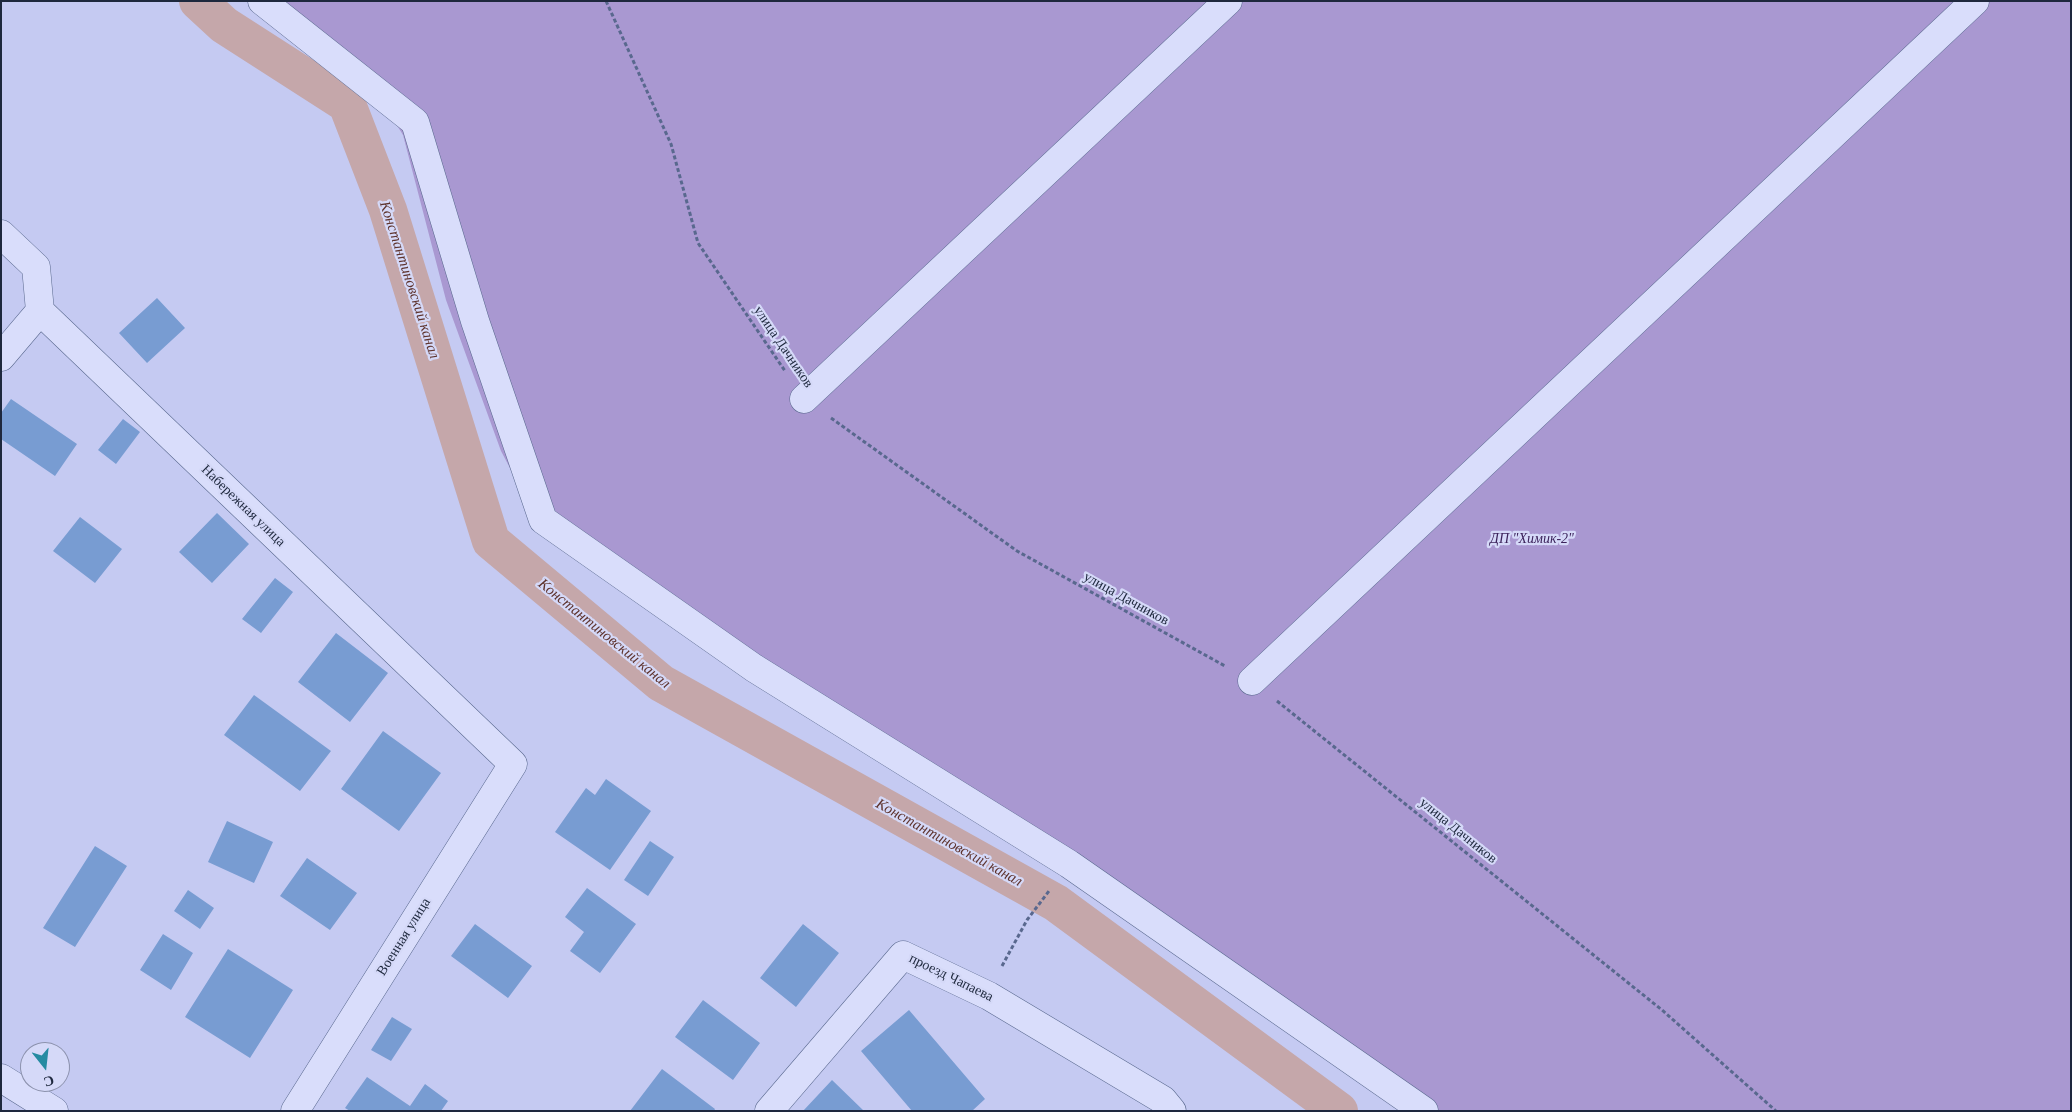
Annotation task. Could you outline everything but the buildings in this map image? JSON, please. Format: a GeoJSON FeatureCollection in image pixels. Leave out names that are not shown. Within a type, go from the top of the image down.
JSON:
{"type":"FeatureCollection","features":[{"type":"Feature","properties":{"kind":"street"},"geometry":{"type":"LineString","coordinates":[[262,1],[415,122],[475,321],[543,520],[754,668],[1069,864],[1424,1111]]}},
{"type":"Feature","properties":{"kind":"street"},"geometry":{"type":"LineString","coordinates":[[804,399],[1228,1]]}},
{"type":"Feature","properties":{"kind":"street"},"geometry":{"type":"LineString","coordinates":[[1252,681],[1975,1]]}},
{"type":"Feature","properties":{"kind":"street"},"geometry":{"type":"LineString","coordinates":[[1,234],[36,268],[40,311],[1,357]]}},
{"type":"Feature","properties":{"kind":"street","name":"Набережная улица"},"geometry":{"type":"LineString","coordinates":[[40,311],[513,764]]}},
{"type":"Feature","properties":{"kind":"street","name":"Военная улица"},"geometry":{"type":"LineString","coordinates":[[295,1111],[513,764]]}},
{"type":"Feature","properties":{"kind":"street","name":"проезд Чапаева"},"geometry":{"type":"LineString","coordinates":[[769,1111],[903,955],[989,996],[1163,1100],[1172,1111]]}},
{"type":"Feature","properties":{"kind":"street"},"geometry":{"type":"LineString","coordinates":[[1,1078],[54,1111]]}},
{"type":"Feature","properties":{"kind":"path","name":"улица Дачников"},"geometry":{"type":"LineString","coordinates":[[606,1],[670,144],[698,243],[804,399],[1017,551],[1252,681],[1662,1010],[1776,1111]]}},
{"type":"Feature","properties":{"kind":"path"},"geometry":{"type":"LineString","coordinates":[[989,996],[1004,959],[1027,920],[1052,886]]}},
{"type":"Feature","properties":{"kind":"green space","name":"ДП \"Химик-2\""},"geometry":{"type":"Polygon","coordinates":[[[248,1],[2071,1],[2071,1111],[1415,1111],[539,523],[501,451],[446,300],[403,135],[380,98],[248,1]]]}},
{"type":"Feature","properties":{"kind":"waterway","name":"Константиновский канал"},"geometry":{"type":"LineString","coordinates":[[198,1],[224,25],[347,104],[388,210],[491,541],[661,683],[1056,903],[1339,1111]]}}]}
